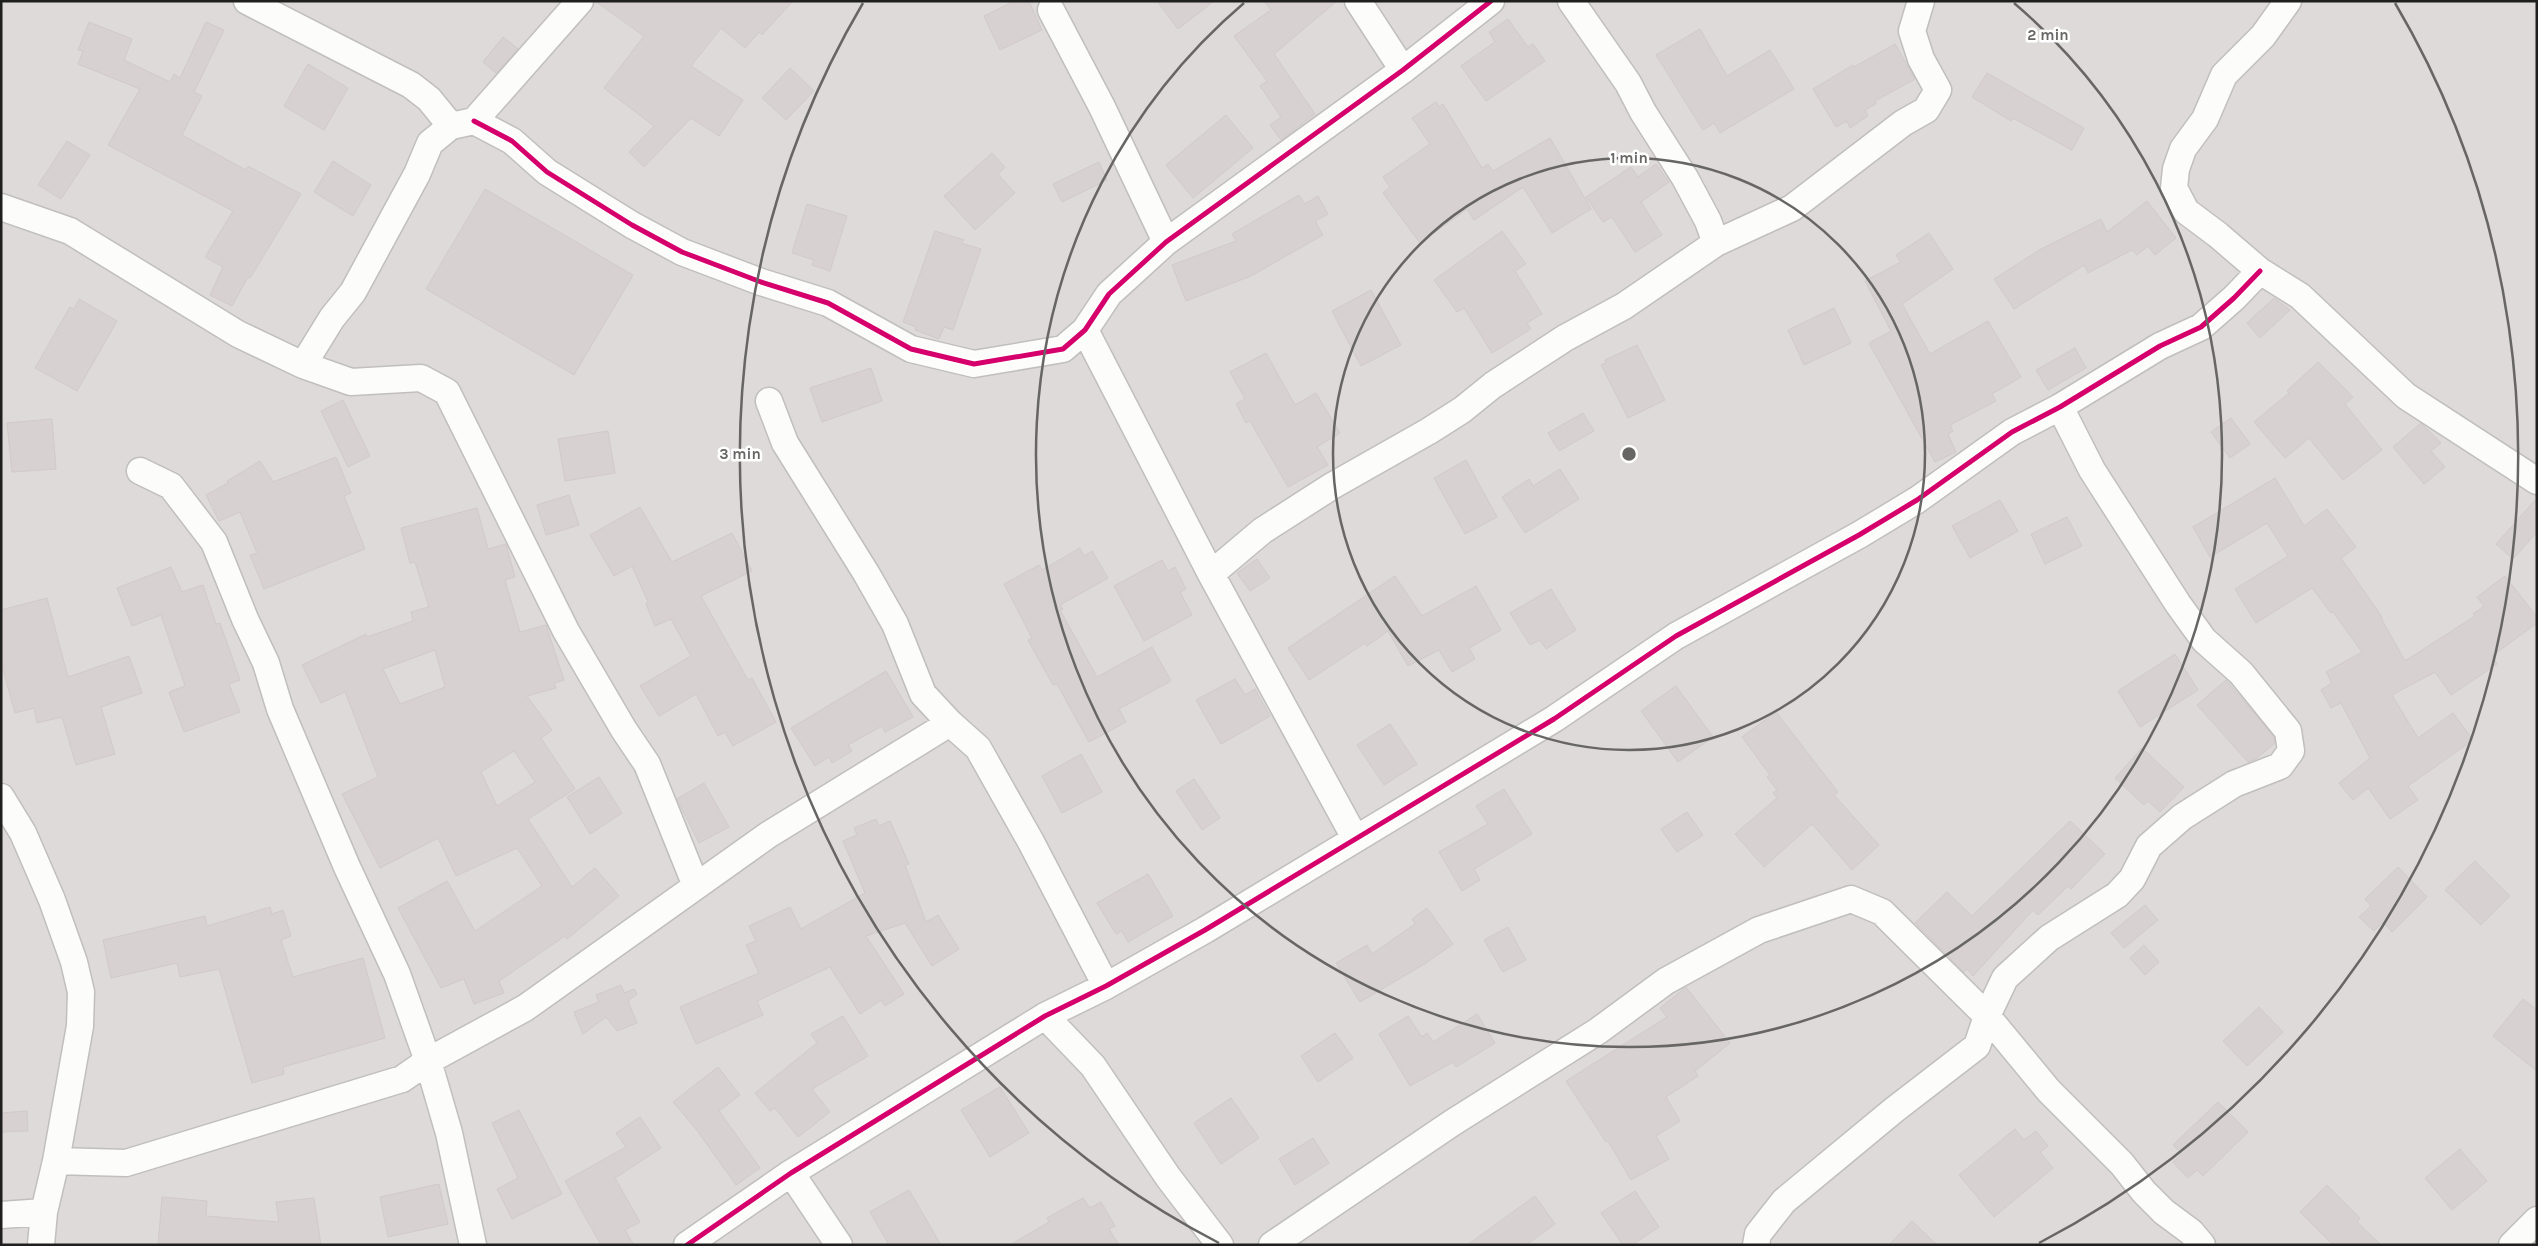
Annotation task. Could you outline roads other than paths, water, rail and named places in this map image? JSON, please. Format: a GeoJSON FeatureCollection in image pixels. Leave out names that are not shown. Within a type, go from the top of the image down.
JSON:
{"type":"FeatureCollection","features":[{"type":"Feature","properties":{"kind":"street"},"geometry":{"type":"LineString","coordinates":[[247,1],[411,84],[462,123],[512,141],[547,172],[632,225],[682,252],[761,282],[828,303],[912,349],[974,364],[1063,349],[1085,330],[1109,294],[1166,242],[1403,70],[1491,1]]}},
{"type":"Feature","properties":{"kind":"street"},"geometry":{"type":"LineString","coordinates":[[303,365],[332,318],[353,292],[417,174],[430,142],[462,123],[580,1]]}},
{"type":"Feature","properties":{"kind":"street"},"geometry":{"type":"LineString","coordinates":[[1358,1],[1403,70]]}},
{"type":"Feature","properties":{"kind":"street"},"geometry":{"type":"LineString","coordinates":[[1571,1],[1628,83],[1643,112],[1685,178],[1708,220],[1716,243]]}},
{"type":"Feature","properties":{"kind":"street"},"geometry":{"type":"LineString","coordinates":[[1211,574],[1262,531],[1332,486],[1462,410],[1493,385],[1565,338],[1624,306],[1716,243],[1792,208],[1903,123],[1926,110],[1938,90],[1921,59],[1912,31],[1921,1]]}},
{"type":"Feature","properties":{"kind":"street"},"geometry":{"type":"LineString","coordinates":[[2288,1],[2263,36],[2224,74],[2204,119],[2183,148],[2176,170],[2174,188],[2186,211],[2218,235],[2260,271],[2300,296],[2406,396],[2537,481]]}},
{"type":"Feature","properties":{"kind":"street"},"geometry":{"type":"LineString","coordinates":[[1051,10],[1102,107],[1166,242]]}},
{"type":"Feature","properties":{"kind":"street"},"geometry":{"type":"LineString","coordinates":[[1,207],[70,231],[238,334],[303,365],[351,382],[421,378],[447,392],[566,631],[624,730],[647,764],[696,886]]}},
{"type":"Feature","properties":{"kind":"street"},"geometry":{"type":"LineString","coordinates":[[687,1245],[791,1173],[1045,1016],[1106,986],[1205,930],[1554,719],[1676,636],[1859,535],[1917,500],[2012,432],[2060,407],[2160,346],[2201,326],[2234,298],[2260,271]]}},
{"type":"Feature","properties":{"kind":"street"},"geometry":{"type":"LineString","coordinates":[[1085,330],[1211,574],[1356,838]]}},
{"type":"Feature","properties":{"kind":"street"},"geometry":{"type":"LineString","coordinates":[[770,401],[785,443],[866,573],[895,624],[923,694],[950,723],[978,748],[1031,842],[1106,986]]}},
{"type":"Feature","properties":{"kind":"street"},"geometry":{"type":"LineString","coordinates":[[1756,1245],[1758,1234],[1784,1201],[1894,1110],[1977,1046],[1987,1016],[2005,978],[2049,938],[2117,895],[2132,879],[2149,846],[2182,816],[2234,784],[2280,766],[2291,751],[2288,731],[2242,673],[2204,640],[2178,604],[2092,470],[2060,407]]}},
{"type":"Feature","properties":{"kind":"street"},"geometry":{"type":"LineString","coordinates":[[140,471],[172,486],[214,542],[244,619],[266,663],[280,709],[339,850],[397,974],[428,1061],[449,1133],[473,1245]]}},
{"type":"Feature","properties":{"kind":"street"},"geometry":{"type":"LineString","coordinates":[[56,1161],[126,1163],[402,1079],[428,1061],[525,1008],[768,835],[950,723]]}},
{"type":"Feature","properties":{"kind":"street"},"geometry":{"type":"LineString","coordinates":[[1,797],[23,833],[52,900],[74,962],[81,992],[80,1026],[56,1161],[44,1212],[41,1245]]}},
{"type":"Feature","properties":{"kind":"street"},"geometry":{"type":"LineString","coordinates":[[1272,1245],[1452,1123],[1598,1031],[1666,981],[1759,930],[1851,899],[1882,912],[1987,1016],[2050,1091],[2122,1164],[2144,1192],[2202,1245]]}},
{"type":"Feature","properties":{"kind":"street"},"geometry":{"type":"LineString","coordinates":[[1045,1016],[1093,1066],[1168,1177],[1220,1245]]}},
{"type":"Feature","properties":{"kind":"street"},"geometry":{"type":"LineString","coordinates":[[791,1173],[839,1245]]}},
{"type":"Feature","properties":{"kind":"street"},"geometry":{"type":"LineString","coordinates":[[1,1215],[44,1212]]}},
{"type":"Feature","properties":{"kind":"street"},"geometry":{"type":"LineString","coordinates":[[2512,1245],[2537,1220]]}}]}
